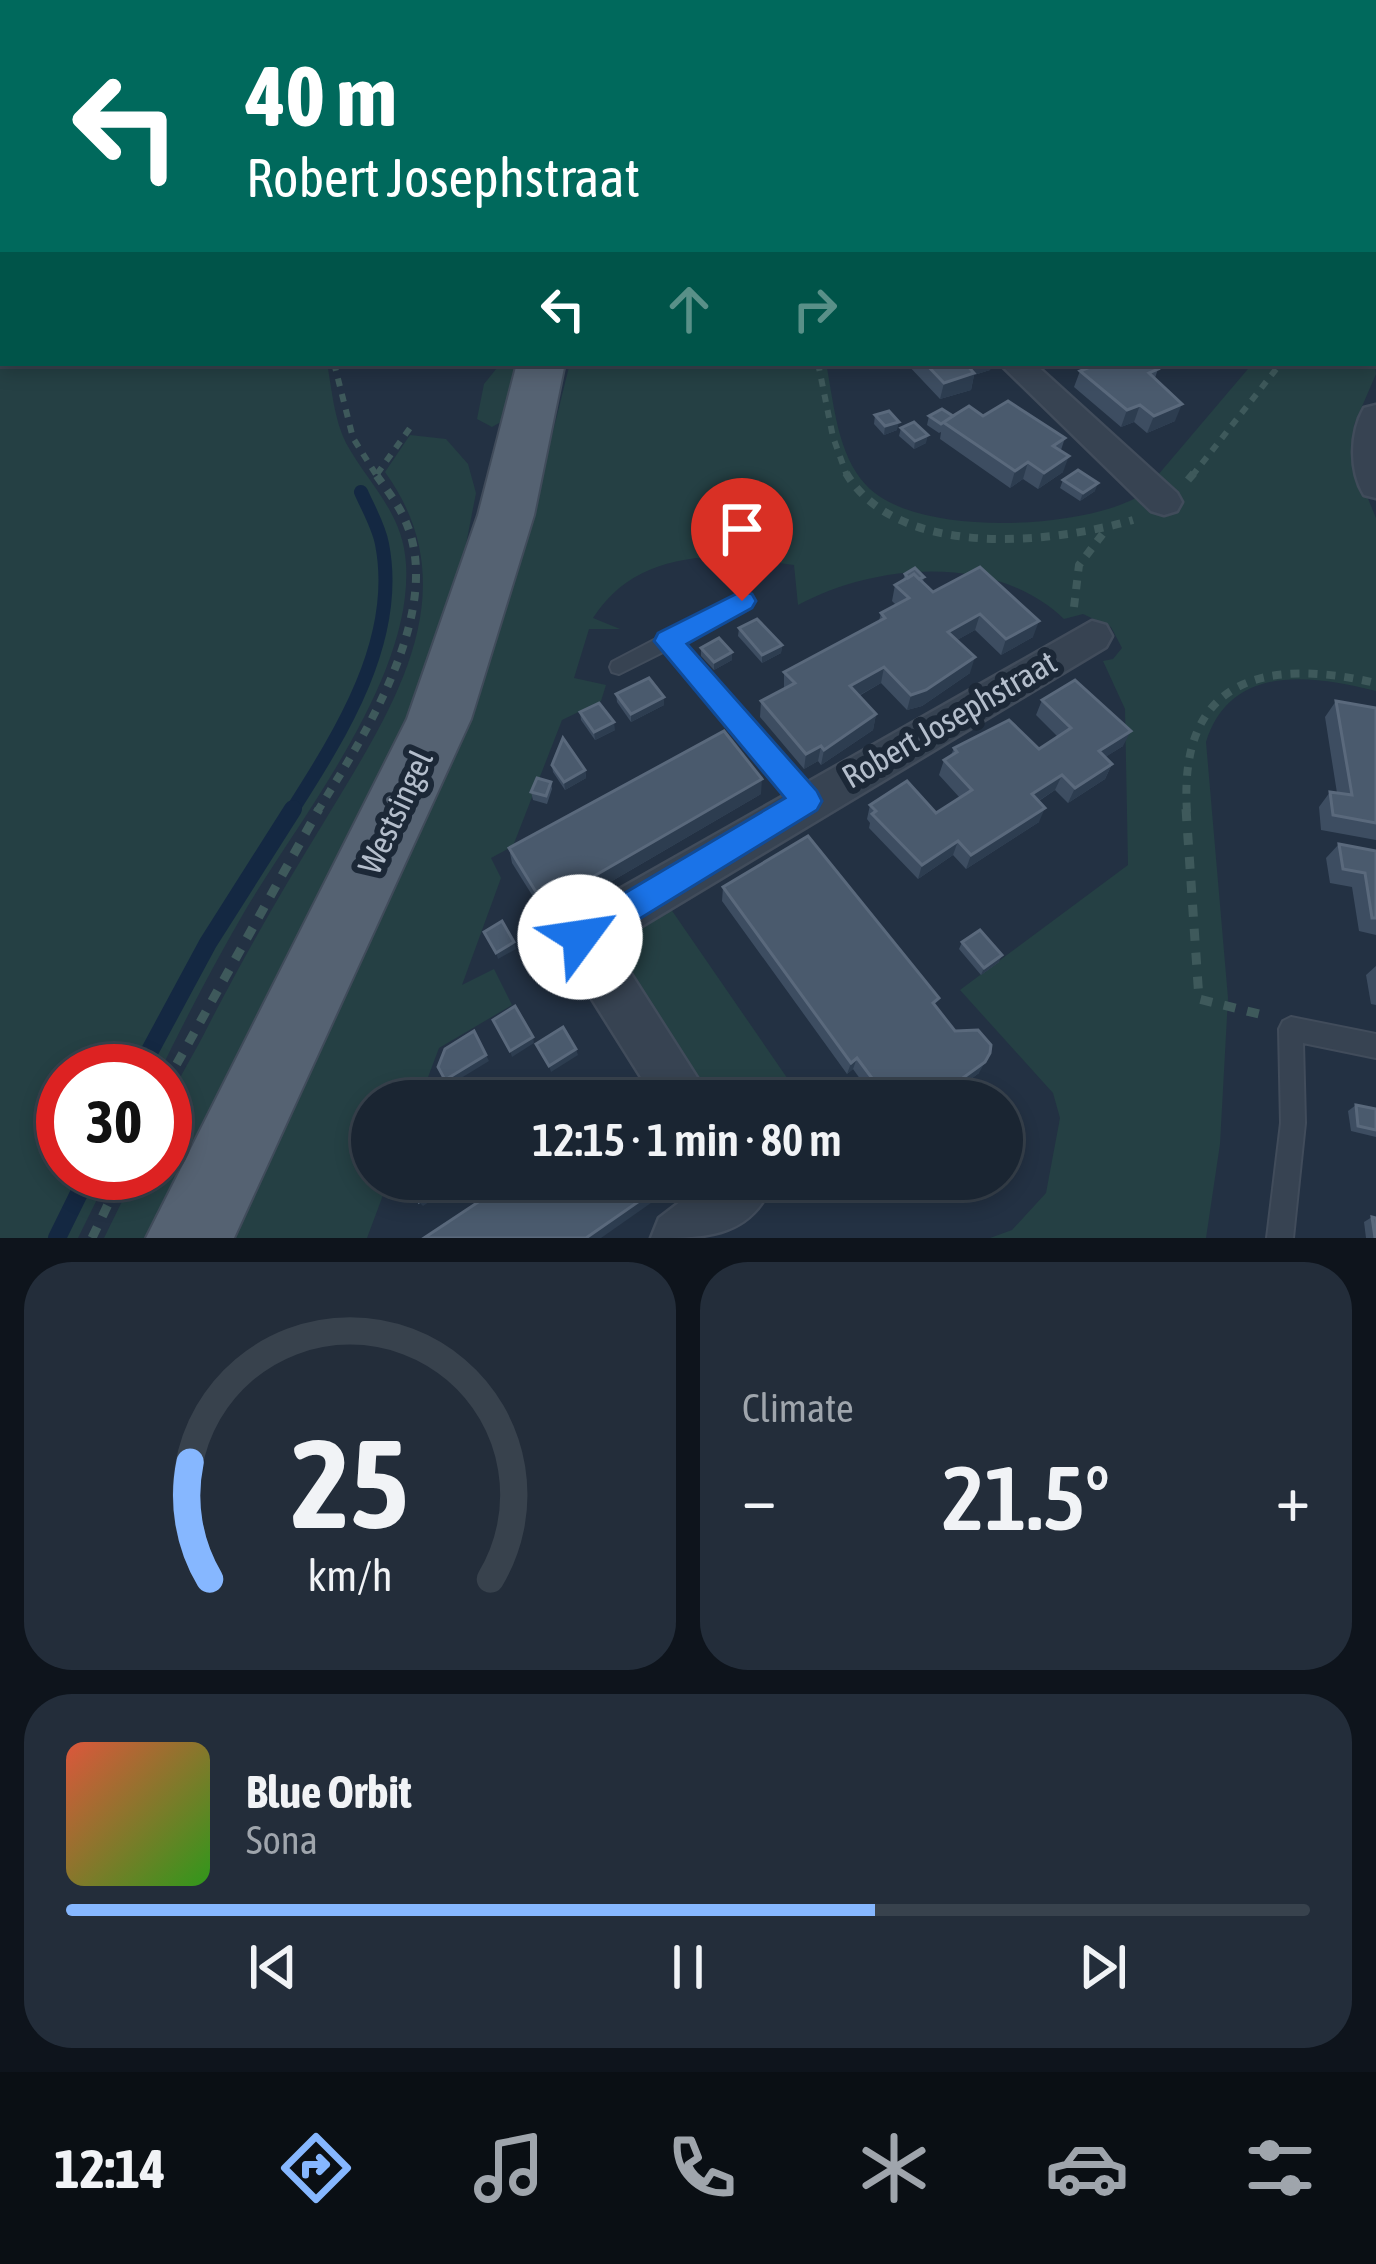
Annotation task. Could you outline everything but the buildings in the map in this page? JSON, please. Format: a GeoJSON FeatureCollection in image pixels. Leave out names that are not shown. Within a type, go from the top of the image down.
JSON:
{"type":"FeatureCollection","features":[{"type":"Feature","properties":{"kind":"main road","name":"Westsingel"},"geometry":{"type":"LineString","coordinates":[[189,1238],[439,719],[506,515],[541,366]]}},
{"type":"Feature","properties":{"kind":"street"},"geometry":{"type":"LineString","coordinates":[[1019,366],[1163,502]]}},
{"type":"Feature","properties":{"kind":"street"},"geometry":{"type":"LineString","coordinates":[[1376,416],[1370,451],[1376,486]]}},
{"type":"Feature","properties":{"kind":"street","name":"Robert Josephstraat"},"geometry":{"type":"LineString","coordinates":[[672,1080],[580,937],[1092,636]]}},
{"type":"Feature","properties":{"kind":"street"},"geometry":{"type":"LineString","coordinates":[[679,1238],[730,1200]]}},
{"type":"Feature","properties":{"kind":"lane"},"geometry":{"type":"LineString","coordinates":[[619,667],[742,601]]}},
{"type":"Feature","properties":{"kind":"lane","name":"Robert Josephstraat"},"geometry":{"type":"LineString","coordinates":[[668,641],[806,801]]}},
{"type":"Feature","properties":{"kind":"lane"},"geometry":{"type":"LineString","coordinates":[[1280,1238],[1293,1123],[1291,1030],[1376,1046]]}},
{"type":"Feature","properties":{"kind":"path"},"geometry":{"type":"LineString","coordinates":[[187,1044],[286,862],[370,726],[401,652],[416,567],[406,521],[348,425],[335,366]]}},
{"type":"Feature","properties":{"kind":"path"},"geometry":{"type":"LineString","coordinates":[[819,366],[848,478],[870,502],[916,530],[965,538],[1106,530]]}},
{"type":"Feature","properties":{"kind":"path"},"geometry":{"type":"LineString","coordinates":[[1092,636],[1075,612],[1073,588],[1090,543],[1163,502],[1197,472],[1277,366]]}},
{"type":"Feature","properties":{"kind":"path"},"geometry":{"type":"LineString","coordinates":[[377,474],[410,428]]}},
{"type":"Feature","properties":{"kind":"path"},"geometry":{"type":"LineString","coordinates":[[1291,1030],[1257,1012],[1199,999],[1184,773],[1188,746],[1210,704],[1250,677],[1280,670],[1318,671],[1376,683]]}},
{"type":"Feature","properties":{"kind":"path"},"geometry":{"type":"LineString","coordinates":[[92,1238],[110,1200]]}},
{"type":"Feature","properties":{"kind":"green space"},"geometry":{"type":"Polygon","coordinates":[[[0,366],[328,366],[342,434],[392,514],[404,546],[403,608],[392,653],[350,744],[235,929],[174,1044],[36,1044],[36,1200],[97,1200],[78,1238],[0,1238],[0,366]]]}},
{"type":"Feature","properties":{"kind":"green space"},"geometry":{"type":"Polygon","coordinates":[[[499,366],[518,366],[506,419],[492,427],[477,419],[484,384],[499,366]]]}},
{"type":"Feature","properties":{"kind":"green space"},"geometry":{"type":"Polygon","coordinates":[[[569,366],[827,366],[849,458],[866,485],[889,502],[921,514],[1000,523],[1081,516],[1141,495],[1250,366],[1375,366],[1354,425],[1352,460],[1376,518],[1376,691],[1300,679],[1254,687],[1234,698],[1218,716],[1206,742],[1228,998],[1220,1144],[1206,1238],[990,1238],[1012,1230],[1046,1193],[1060,1118],[1053,1093],[960,990],[1128,865],[1125,709],[1103,661],[1113,659],[1122,648],[1111,627],[1083,614],[1064,619],[1036,598],[970,574],[898,574],[863,580],[798,605],[794,565],[735,557],[730,576],[724,578],[724,556],[650,570],[619,588],[593,618],[620,629],[589,629],[574,678],[606,685],[601,701],[562,720],[513,846],[491,858],[501,878],[462,985],[494,969],[512,1005],[439,1048],[427,1080],[351,1080],[351,1200],[381,1200],[367,1238],[226,1238],[537,496],[569,366]]]}},
{"type":"Feature","properties":{"kind":"green space"},"geometry":{"type":"Polygon","coordinates":[[[410,435],[446,439],[468,464],[476,493],[461,570],[430,676],[192,1170],[192,1056],[373,738],[412,652],[422,608],[422,563],[410,518],[385,472],[410,435]]]}},
{"type":"Feature","properties":{"kind":"green space"},"geometry":{"type":"Polygon","coordinates":[[[666,902],[789,1080],[698,1080],[626,968],[625,946],[640,922],[666,902]]]}},
{"type":"Feature","properties":{"kind":"green space"},"geometry":{"type":"Polygon","coordinates":[[[123,1200],[177,1200],[159,1238],[104,1238],[123,1200]]]}},
{"type":"Feature","properties":{"kind":"waterway"},"geometry":{"type":"LineString","coordinates":[[291,812],[362,685],[383,616],[382,544],[361,492]]}},
{"type":"Feature","properties":{"kind":"waterway"},"geometry":{"type":"LineString","coordinates":[[154,1044],[208,943],[293,809]]}},
{"type":"Feature","properties":{"kind":"waterway"},"geometry":{"type":"LineString","coordinates":[[57,1238],[76,1200]]}},
{"type":"Feature","properties":{"kind":"route"},"geometry":{"type":"LineString","coordinates":[[580,937],[806,801],[668,641],[742,601]]}}]}
